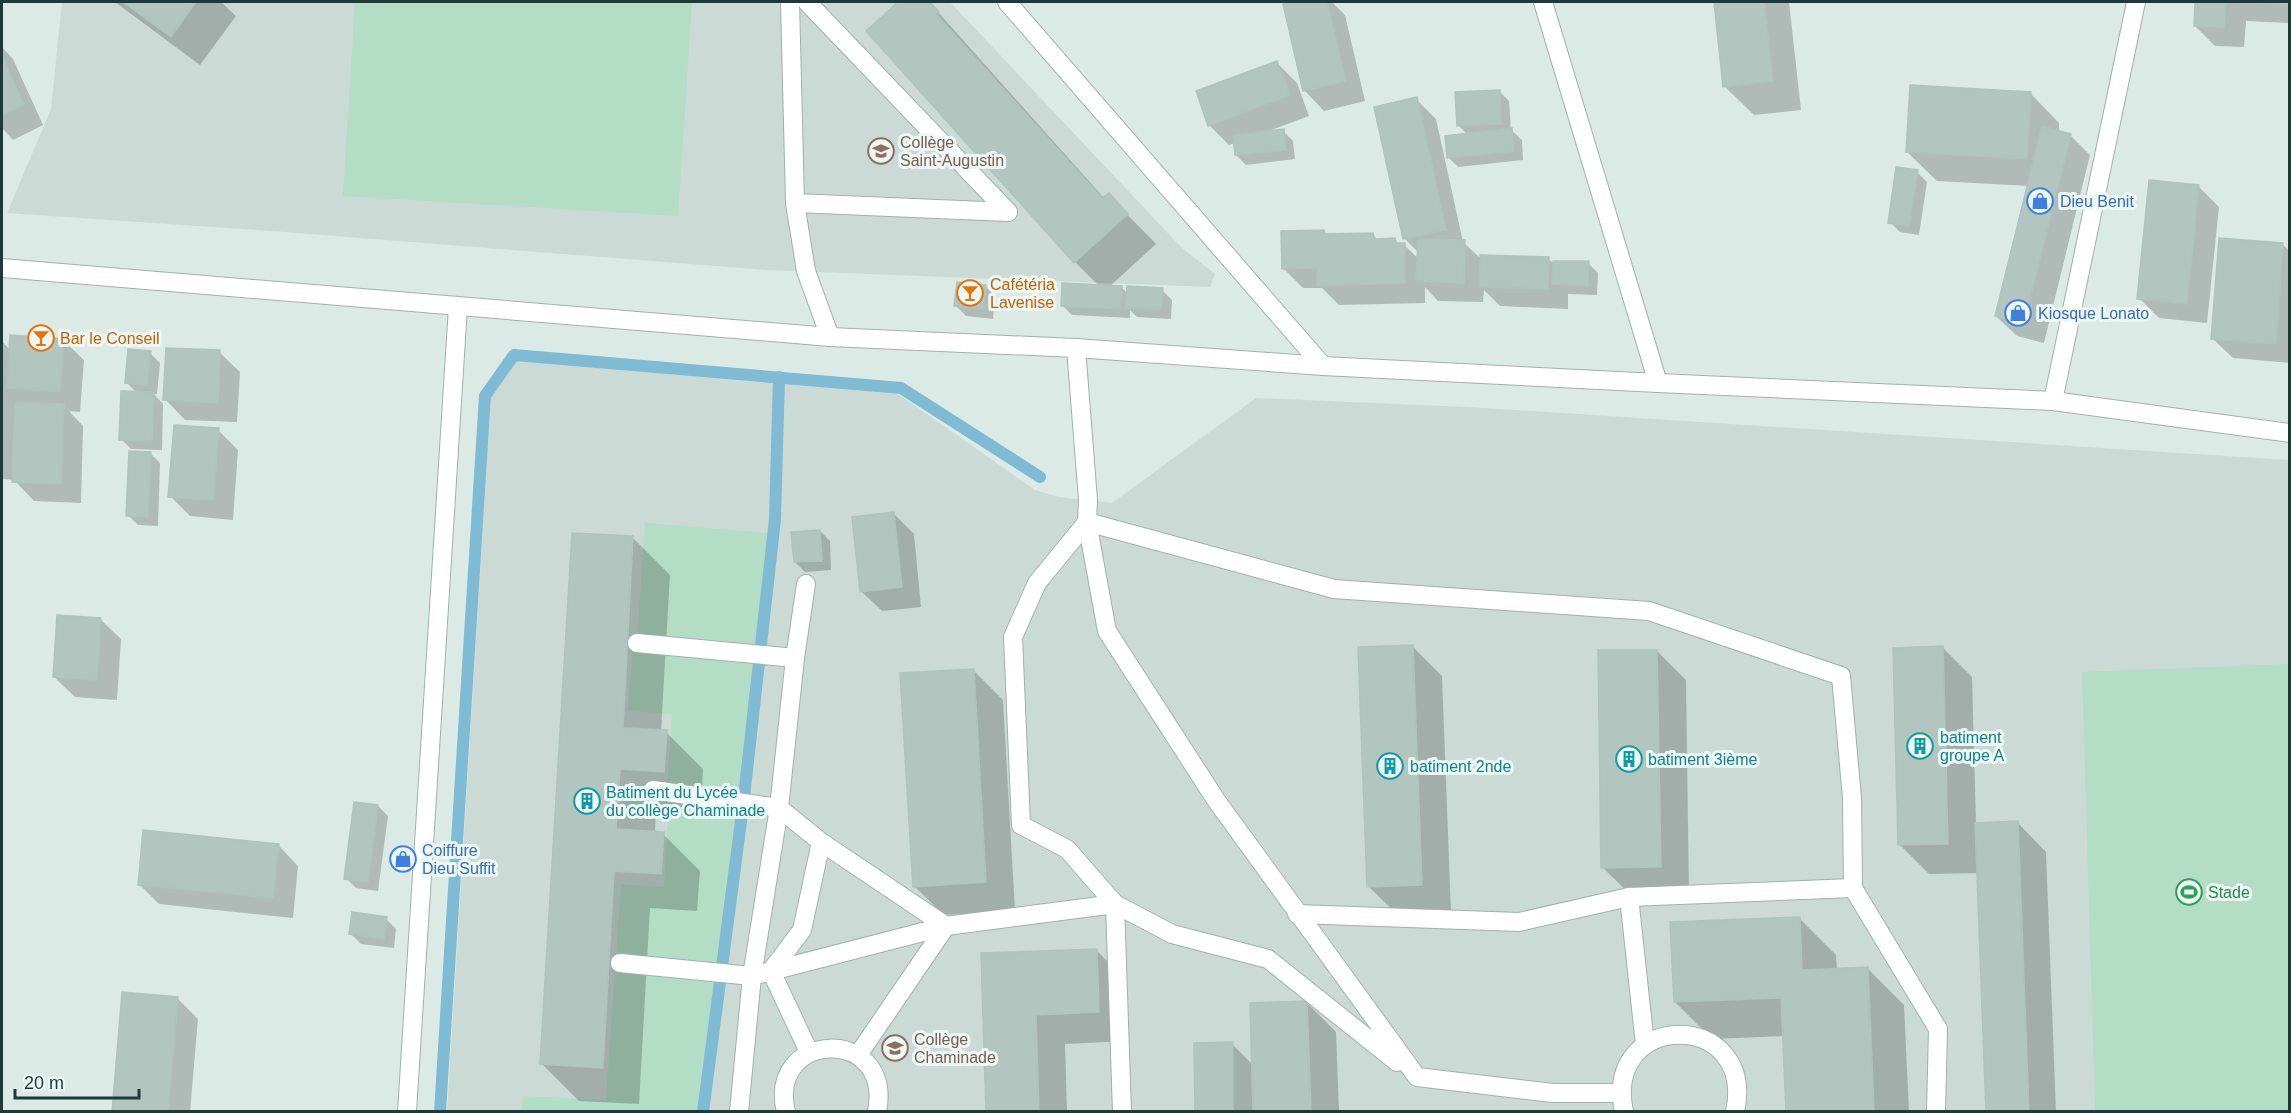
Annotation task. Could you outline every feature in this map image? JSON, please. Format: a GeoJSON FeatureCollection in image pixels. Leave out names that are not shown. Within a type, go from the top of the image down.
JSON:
{"type":"FeatureCollection","features":[{"type":"Feature","properties":{"kind":"street"},"geometry":{"type":"LineString","coordinates":[[790,2],[795,203],[806,271],[830,338]]}},
{"type":"Feature","properties":{"kind":"street"},"geometry":{"type":"LineString","coordinates":[[795,203],[1008,212],[807,2]]}},
{"type":"Feature","properties":{"kind":"street"},"geometry":{"type":"LineString","coordinates":[[1007,2],[1323,366]]}},
{"type":"Feature","properties":{"kind":"street"},"geometry":{"type":"LineString","coordinates":[[1543,2],[1658,383]]}},
{"type":"Feature","properties":{"kind":"street"},"geometry":{"type":"LineString","coordinates":[[2053,400],[2136,2]]}},
{"type":"Feature","properties":{"kind":"street"},"geometry":{"type":"LineString","coordinates":[[2,268],[830,338],[1076,348],[1323,366],[1658,383],[2053,400],[2289,433]]}},
{"type":"Feature","properties":{"kind":"street"},"geometry":{"type":"LineString","coordinates":[[407,1112],[458,307]]}},
{"type":"Feature","properties":{"kind":"street"},"geometry":{"type":"LineString","coordinates":[[1076,348],[1088,500],[1087,522],[1107,631],[1216,800],[1417,1077]]}},
{"type":"Feature","properties":{"kind":"street"},"geometry":{"type":"LineString","coordinates":[[1087,522],[1334,589],[1649,610],[1841,676],[1852,798],[1853,888],[1938,1029],[1936,1112]]}},
{"type":"Feature","properties":{"kind":"street"},"geometry":{"type":"LineString","coordinates":[[1087,522],[1037,583],[1013,637],[1021,825],[1067,849],[1115,904],[1172,934],[1268,959],[1417,1077],[1553,1093],[1621,1093]]}},
{"type":"Feature","properties":{"kind":"street"},"geometry":{"type":"LineString","coordinates":[[738,1112],[752,976],[779,808],[795,658],[806,585]]}},
{"type":"Feature","properties":{"kind":"street"},"geometry":{"type":"LineString","coordinates":[[637,643],[795,658]]}},
{"type":"Feature","properties":{"kind":"street"},"geometry":{"type":"LineString","coordinates":[[653,790],[779,808],[821,842],[946,927]]}},
{"type":"Feature","properties":{"kind":"street"},"geometry":{"type":"LineString","coordinates":[[771,971],[802,930],[821,842]]}},
{"type":"Feature","properties":{"kind":"street"},"geometry":{"type":"LineString","coordinates":[[1298,914],[1519,922],[1629,897],[1853,888]]}},
{"type":"Feature","properties":{"kind":"street"},"geometry":{"type":"LineString","coordinates":[[1629,897],[1645,1045]]}},
{"type":"Feature","properties":{"kind":"street"},"geometry":{"type":"LineString","coordinates":[[620,963],[752,976],[946,927],[1115,904]]}},
{"type":"Feature","properties":{"kind":"street"},"geometry":{"type":"LineString","coordinates":[[1115,904],[1122,1112]]}},
{"type":"Feature","properties":{"kind":"street"},"geometry":{"type":"LineString","coordinates":[[858,1055],[946,927]]}},
{"type":"Feature","properties":{"kind":"street"},"geometry":{"type":"LineString","coordinates":[[771,971],[809,1052]]}},
{"type":"Feature","properties":{"kind":"street"},"geometry":{"type":"LineString","coordinates":[[1624,1112],[1621,1093],[1624,1074],[1632,1058],[1645,1045],[1662,1037],[1680,1033],[1697,1036],[1714,1045],[1727,1058],[1736,1074],[1738,1092],[1736,1112]]}},
{"type":"Feature","properties":{"kind":"street"},"geometry":{"type":"LineString","coordinates":[[786,1112],[783,1094],[787,1077],[795,1063],[809,1052],[826,1048],[842,1048],[858,1055],[870,1066],[878,1081],[880,1098],[877,1112]]}},
{"type":"Feature","properties":{"kind":"shaded area"},"geometry":{"type":"Polygon","coordinates":[[[62,2],[950,2],[1182,248],[1215,274],[1210,287],[766,270],[272,231],[7,213],[51,109],[62,2]]]}},
{"type":"Feature","properties":{"kind":"shaded area"},"geometry":{"type":"Polygon","coordinates":[[[517,361],[898,394],[1035,490],[1059,497],[1112,503],[1256,398],[1468,407],[2289,460],[2289,1111],[447,1112],[491,398],[517,361]]]}},
{"type":"Feature","properties":{"kind":"green space"},"geometry":{"type":"Polygon","coordinates":[[[355,2],[692,2],[678,216],[343,196],[355,2]]]}},
{"type":"Feature","properties":{"kind":"green space"},"geometry":{"type":"Polygon","coordinates":[[[645,523],[768,533],[757,647],[637,637],[645,523]]]}},
{"type":"Feature","properties":{"kind":"green space"},"geometry":{"type":"Polygon","coordinates":[[[633,648],[755,658],[741,790],[667,787],[672,714],[628,711],[633,648]]]}},
{"type":"Feature","properties":{"kind":"green space","name":"Stade"},"geometry":{"type":"Polygon","coordinates":[[[2289,664],[2289,1111],[2095,1111],[2082,672],[2289,664]]]}},
{"type":"Feature","properties":{"kind":"green space"},"geometry":{"type":"Polygon","coordinates":[[[624,794],[740,802],[717,967],[616,957],[621,884],[664,887],[668,818],[623,814],[624,794]]]}},
{"type":"Feature","properties":{"kind":"green space"},"geometry":{"type":"Polygon","coordinates":[[[615,969],[715,979],[697,1111],[521,1112],[523,1096],[606,1100],[615,969]]]}},
{"type":"Feature","properties":{"kind":"building"},"geometry":{"type":"Polygon","coordinates":[[[123,2],[196,2],[171,37],[123,2]]]}},
{"type":"Feature","properties":{"kind":"building"},"geometry":{"type":"Polygon","coordinates":[[[898,2],[930,2],[939,12],[936,14],[1102,198],[1109,193],[1128,214],[1074,263],[866,31],[898,2]]]}},
{"type":"Feature","properties":{"kind":"building"},"geometry":{"type":"Polygon","coordinates":[[[1327,2],[1346,81],[1303,91],[1283,4],[1327,2]]]}},
{"type":"Feature","properties":{"kind":"building"},"geometry":{"type":"Polygon","coordinates":[[[1714,2],[1764,2],[1773,81],[1723,87],[1714,2]]]}},
{"type":"Feature","properties":{"kind":"building"},"geometry":{"type":"Polygon","coordinates":[[[2195,2],[2226,2],[2224,27],[2194,26],[2195,2]]]}},
{"type":"Feature","properties":{"kind":"building"},"geometry":{"type":"Polygon","coordinates":[[[2228,2],[2290,2],[2290,5],[2228,2]]]}},
{"type":"Feature","properties":{"kind":"building"},"geometry":{"type":"Polygon","coordinates":[[[2,55],[24,105],[2,115],[2,55]]]}},
{"type":"Feature","properties":{"kind":"building"},"geometry":{"type":"Polygon","coordinates":[[[1277,61],[1290,95],[1208,126],[1196,91],[1277,61]]]}},
{"type":"Feature","properties":{"kind":"building"},"geometry":{"type":"Polygon","coordinates":[[[1910,85],[2031,92],[2027,159],[1906,152],[1910,85]]]}},
{"type":"Feature","properties":{"kind":"building"},"geometry":{"type":"Polygon","coordinates":[[[1500,90],[1501,124],[1457,126],[1455,92],[1500,90]]]}},
{"type":"Feature","properties":{"kind":"building"},"geometry":{"type":"Polygon","coordinates":[[[1417,97],[1446,230],[1403,239],[1374,107],[1417,97]]]}},
{"type":"Feature","properties":{"kind":"building"},"geometry":{"type":"Polygon","coordinates":[[[2042,126],[2071,134],[2024,323],[1995,316],[2042,126]]]}},
{"type":"Feature","properties":{"kind":"building"},"geometry":{"type":"Polygon","coordinates":[[[1512,128],[1514,151],[1447,158],[1445,136],[1512,128]]]}},
{"type":"Feature","properties":{"kind":"building"},"geometry":{"type":"Polygon","coordinates":[[[1284,129],[1286,150],[1235,155],[1233,135],[1284,129]]]}},
{"type":"Feature","properties":{"kind":"building"},"geometry":{"type":"Polygon","coordinates":[[[1896,167],[1918,170],[1909,226],[1888,223],[1896,167]]]}},
{"type":"Feature","properties":{"kind":"building"},"geometry":{"type":"Polygon","coordinates":[[[2149,180],[2199,185],[2187,304],[2137,299],[2149,180]]]}},
{"type":"Feature","properties":{"kind":"building"},"geometry":{"type":"Polygon","coordinates":[[[1324,230],[1325,234],[1373,233],[1374,239],[1395,238],[1396,243],[1405,243],[1405,283],[1317,286],[1317,268],[1282,269],[1281,231],[1324,230]]]}},
{"type":"Feature","properties":{"kind":"building"},"geometry":{"type":"Polygon","coordinates":[[[2219,238],[2283,243],[2276,344],[2211,339],[2219,238]]]}},
{"type":"Feature","properties":{"kind":"building"},"geometry":{"type":"Polygon","coordinates":[[[1418,239],[1465,240],[1464,283],[1416,281],[1418,239]]]}},
{"type":"Feature","properties":{"kind":"building"},"geometry":{"type":"Polygon","coordinates":[[[1480,255],[1549,257],[1548,289],[1479,287],[1480,255]]]}},
{"type":"Feature","properties":{"kind":"building"},"geometry":{"type":"Polygon","coordinates":[[[1553,261],[1589,261],[1588,286],[1552,284],[1553,261]]]}},
{"type":"Feature","properties":{"kind":"building"},"geometry":{"type":"Polygon","coordinates":[[[957,282],[986,285],[984,309],[954,306],[957,282]]]}},
{"type":"Feature","properties":{"kind":"building"},"geometry":{"type":"Polygon","coordinates":[[[1062,283],[1122,286],[1120,309],[1061,306],[1062,283]]]}},
{"type":"Feature","properties":{"kind":"building"},"geometry":{"type":"Polygon","coordinates":[[[1127,286],[1163,288],[1161,310],[1126,308],[1127,286]]]}},
{"type":"Feature","properties":{"kind":"building"},"geometry":{"type":"Polygon","coordinates":[[[10,335],[64,339],[60,392],[7,388],[10,335]]]}},
{"type":"Feature","properties":{"kind":"building"},"geometry":{"type":"Polygon","coordinates":[[[166,348],[220,350],[218,403],[163,400],[166,348]]]}},
{"type":"Feature","properties":{"kind":"building"},"geometry":{"type":"Polygon","coordinates":[[[128,349],[151,351],[147,385],[125,383],[128,349]]]}},
{"type":"Feature","properties":{"kind":"building"},"geometry":{"type":"Polygon","coordinates":[[[121,391],[154,392],[152,441],[119,440],[121,391]]]}},
{"type":"Feature","properties":{"kind":"building"},"geometry":{"type":"Polygon","coordinates":[[[15,402],[64,404],[61,484],[12,482],[15,402]]]}},
{"type":"Feature","properties":{"kind":"building"},"geometry":{"type":"Polygon","coordinates":[[[174,425],[219,428],[213,500],[168,497],[174,425]]]}},
{"type":"Feature","properties":{"kind":"building"},"geometry":{"type":"Polygon","coordinates":[[[129,451],[151,452],[148,517],[126,516],[129,451]]]}},
{"type":"Feature","properties":{"kind":"building"},"geometry":{"type":"Polygon","coordinates":[[[894,512],[902,587],[860,592],[852,517],[894,512]]]}},
{"type":"Feature","properties":{"kind":"building"},"geometry":{"type":"Polygon","coordinates":[[[820,530],[822,561],[794,562],[791,532],[820,530]]]}},
{"type":"Feature","properties":{"kind":"building","name":"Batiment du Lycée du collège Chaminade"},"geometry":{"type":"Polygon","coordinates":[[[572,533],[633,536],[623,728],[667,730],[664,772],[620,769],[616,829],[664,832],[661,874],[614,871],[603,1068],[540,1064],[572,533]]]}},
{"type":"Feature","properties":{"kind":"building"},"geometry":{"type":"Polygon","coordinates":[[[57,615],[101,618],[97,680],[53,677],[57,615]]]}},
{"type":"Feature","properties":{"kind":"building","name":"batiment 2nde"},"geometry":{"type":"Polygon","coordinates":[[[1413,645],[1422,885],[1367,887],[1358,647],[1413,645]]]}},
{"type":"Feature","properties":{"kind":"building","name":"batiment groupe A"},"geometry":{"type":"Polygon","coordinates":[[[1943,646],[1948,844],[1898,845],[1893,648],[1943,646]]]}},
{"type":"Feature","properties":{"kind":"building","name":"batiment 3ième"},"geometry":{"type":"Polygon","coordinates":[[[1598,650],[1657,650],[1661,867],[1601,868],[1598,650]]]}},
{"type":"Feature","properties":{"kind":"building"},"geometry":{"type":"Polygon","coordinates":[[[974,669],[986,882],[913,887],[900,673],[974,669]]]}},
{"type":"Feature","properties":{"kind":"building"},"geometry":{"type":"Polygon","coordinates":[[[354,802],[378,805],[368,882],[344,879],[354,802]]]}},
{"type":"Feature","properties":{"kind":"building"},"geometry":{"type":"Polygon","coordinates":[[[2018,821],[2029,1112],[1986,1112],[1975,823],[2018,821]]]}},
{"type":"Feature","properties":{"kind":"building"},"geometry":{"type":"Polygon","coordinates":[[[143,830],[279,844],[273,898],[138,885],[143,830]]]}},
{"type":"Feature","properties":{"kind":"building"},"geometry":{"type":"Polygon","coordinates":[[[352,912],[387,917],[384,939],[349,934],[352,912]]]}},
{"type":"Feature","properties":{"kind":"building"},"geometry":{"type":"Polygon","coordinates":[[[1800,917],[1802,970],[1868,967],[1874,1112],[1786,1112],[1781,998],[1674,1002],[1670,922],[1800,917]]]}},
{"type":"Feature","properties":{"kind":"building"},"geometry":{"type":"Polygon","coordinates":[[[1097,949],[1099,1012],[1036,1015],[1039,1112],[986,1112],[981,953],[1097,949]]]}},
{"type":"Feature","properties":{"kind":"building"},"geometry":{"type":"Polygon","coordinates":[[[122,992],[178,997],[168,1112],[112,1112],[122,992]]]}},
{"type":"Feature","properties":{"kind":"building"},"geometry":{"type":"Polygon","coordinates":[[[1307,1001],[1311,1112],[1253,1112],[1250,1003],[1307,1001]]]}},
{"type":"Feature","properties":{"kind":"building"},"geometry":{"type":"Polygon","coordinates":[[[1233,1042],[1233,1112],[1195,1112],[1194,1043],[1233,1042]]]}},
{"type":"Feature","properties":{"kind":"waterway"},"geometry":{"type":"LineString","coordinates":[[440,1112],[485,396],[514,355],[901,388],[1040,477]]}},
{"type":"Feature","properties":{"kind":"waterway"},"geometry":{"type":"LineString","coordinates":[[703,1112],[743,806],[775,519],[779,377]]}},
{"type":"Feature","properties":{"kind":"place","name":"Collège Saint-Augustin"},"geometry":{"type":"Point","coordinates":[881,151]}},
{"type":"Feature","properties":{"kind":"place","name":"Dieu Benit"},"geometry":{"type":"Point","coordinates":[2040,201]}},
{"type":"Feature","properties":{"kind":"place","name":"Cafétéria Lavenise"},"geometry":{"type":"Point","coordinates":[970,293]}},
{"type":"Feature","properties":{"kind":"place","name":"Kiosque Lonato"},"geometry":{"type":"Point","coordinates":[2018,313]}},
{"type":"Feature","properties":{"kind":"place","name":"Bar le Conseil"},"geometry":{"type":"Point","coordinates":[41,338]}},
{"type":"Feature","properties":{"kind":"place","name":"batiment groupe A"},"geometry":{"type":"Point","coordinates":[1920,746]}},
{"type":"Feature","properties":{"kind":"place","name":"batiment 3ième"},"geometry":{"type":"Point","coordinates":[1629,759]}},
{"type":"Feature","properties":{"kind":"place","name":"batiment 2nde"},"geometry":{"type":"Point","coordinates":[1390,766]}},
{"type":"Feature","properties":{"kind":"place","name":"Batiment du Lycée du collège Chaminade"},"geometry":{"type":"Point","coordinates":[587,801]}},
{"type":"Feature","properties":{"kind":"place","name":"Coiffure Dieu Suffit"},"geometry":{"type":"Point","coordinates":[403,859]}},
{"type":"Feature","properties":{"kind":"place","name":"Stade"},"geometry":{"type":"Point","coordinates":[2189,892]}},
{"type":"Feature","properties":{"kind":"place","name":"Collège Chaminade"},"geometry":{"type":"Point","coordinates":[895,1048]}}]}
